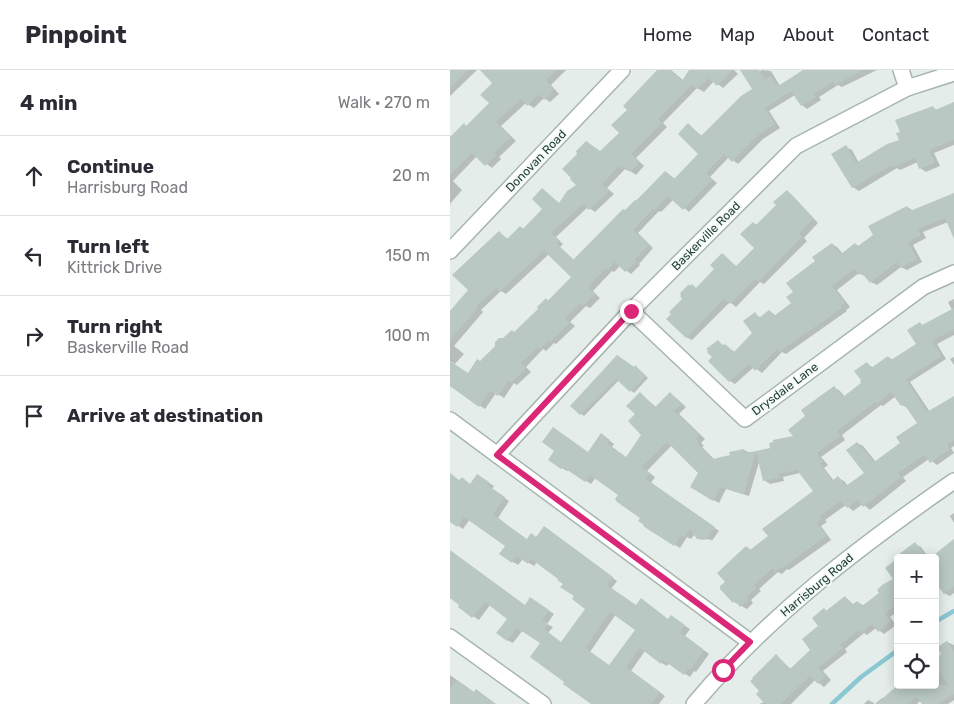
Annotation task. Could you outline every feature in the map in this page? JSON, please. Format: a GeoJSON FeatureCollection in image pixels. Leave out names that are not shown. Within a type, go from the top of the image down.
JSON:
{"type":"FeatureCollection","features":[{"type":"Feature","properties":{"kind":"street","name":"Donovan Road"},"geometry":{"type":"LineString","coordinates":[[450,251],[622,70]]}},
{"type":"Feature","properties":{"kind":"street"},"geometry":{"type":"LineString","coordinates":[[901,70],[907,88]]}},
{"type":"Feature","properties":{"kind":"street","name":"Baskerville Road"},"geometry":{"type":"LineString","coordinates":[[497,455],[631,311],[796,146],[907,88],[954,73]]}},
{"type":"Feature","properties":{"kind":"street","name":"Drysdale Lane"},"geometry":{"type":"LineString","coordinates":[[631,311],[744,419],[923,287],[954,273]]}},
{"type":"Feature","properties":{"kind":"street"},"geometry":{"type":"LineString","coordinates":[[450,420],[750,642]]}},
{"type":"Feature","properties":{"kind":"street","name":"Harrisburg Road"},"geometry":{"type":"LineString","coordinates":[[694,704],[750,642],[837,566],[914,508],[954,481]]}},
{"type":"Feature","properties":{"kind":"street"},"geometry":{"type":"LineString","coordinates":[[450,637],[543,704]]}},
{"type":"Feature","properties":{"kind":"building"},"geometry":{"type":"Polygon","coordinates":[[[450,70],[468,70],[450,88],[450,70]]]}},
{"type":"Feature","properties":{"kind":"building"},"geometry":{"type":"Polygon","coordinates":[[[480,70],[556,70],[546,80],[554,90],[544,100],[539,94],[527,106],[521,99],[496,122],[511,137],[494,153],[496,155],[485,166],[472,153],[450,175],[450,137],[464,123],[466,126],[489,103],[480,95],[492,83],[480,70]]]}},
{"type":"Feature","properties":{"kind":"building"},"geometry":{"type":"Polygon","coordinates":[[[657,70],[671,70],[682,81],[689,70],[733,70],[717,86],[709,78],[697,89],[692,85],[658,119],[662,123],[631,154],[640,162],[630,172],[624,167],[622,169],[619,166],[602,184],[609,191],[589,210],[583,204],[551,233],[559,240],[556,243],[573,260],[623,209],[625,210],[636,201],[665,171],[674,179],[698,154],[678,134],[688,123],[701,136],[741,96],[752,89],[740,70],[759,70],[765,79],[771,76],[778,86],[803,70],[864,70],[835,85],[833,82],[814,94],[816,97],[801,106],[791,91],[765,108],[775,124],[757,136],[732,162],[724,154],[706,173],[712,180],[683,210],[668,196],[655,210],[653,209],[633,230],[649,245],[634,260],[636,262],[625,272],[615,262],[608,270],[606,268],[588,287],[595,294],[583,306],[580,303],[565,318],[570,323],[550,342],[549,340],[540,349],[538,347],[521,363],[526,368],[511,383],[508,381],[498,396],[490,391],[479,407],[450,386],[450,361],[468,373],[477,359],[480,361],[495,346],[495,342],[499,338],[503,338],[512,330],[514,332],[538,309],[537,307],[546,298],[548,301],[571,277],[544,251],[499,292],[496,288],[476,307],[478,308],[450,340],[450,311],[468,290],[452,275],[499,231],[507,239],[520,226],[523,229],[542,209],[532,199],[542,188],[559,203],[567,191],[576,185],[562,169],[577,154],[576,151],[586,141],[600,151],[619,133],[611,125],[627,110],[623,106],[657,70]]]}},
{"type":"Feature","properties":{"kind":"building"},"geometry":{"type":"Polygon","coordinates":[[[954,102],[954,140],[929,150],[935,163],[919,169],[915,158],[893,167],[892,165],[852,188],[831,154],[846,145],[856,163],[887,144],[899,140],[896,133],[900,132],[895,120],[933,106],[935,110],[954,102]]]}},
{"type":"Feature","properties":{"kind":"building"},"geometry":{"type":"Polygon","coordinates":[[[787,190],[813,219],[799,234],[802,237],[758,282],[755,279],[730,304],[724,299],[686,338],[666,319],[671,314],[669,312],[682,299],[680,293],[689,284],[696,288],[714,269],[710,265],[722,253],[736,266],[754,248],[740,234],[753,222],[756,225],[776,205],[773,202],[787,190]]]}},
{"type":"Feature","properties":{"kind":"building"},"geometry":{"type":"Polygon","coordinates":[[[954,193],[954,239],[945,218],[918,229],[921,235],[908,242],[917,259],[900,268],[897,262],[870,283],[862,273],[859,275],[854,269],[832,286],[845,303],[841,306],[842,308],[779,352],[777,349],[755,371],[749,364],[729,382],[708,361],[712,357],[706,349],[718,340],[723,346],[725,344],[734,352],[752,333],[743,321],[755,312],[759,318],[769,310],[774,316],[791,303],[786,297],[793,292],[786,283],[815,261],[812,257],[832,243],[841,254],[855,243],[858,246],[873,235],[868,226],[907,206],[910,211],[954,193]]]}},
{"type":"Feature","properties":{"kind":"building"},"geometry":{"type":"Polygon","coordinates":[[[954,308],[954,329],[932,341],[942,356],[906,379],[927,412],[954,396],[954,440],[947,444],[950,449],[930,463],[925,455],[898,473],[901,477],[863,507],[858,500],[847,508],[841,501],[820,516],[822,519],[817,523],[827,536],[782,568],[775,572],[773,568],[754,585],[757,588],[746,597],[749,599],[740,607],[735,601],[733,603],[720,589],[720,586],[725,582],[717,573],[746,546],[750,550],[768,536],[762,529],[813,491],[797,470],[778,474],[779,478],[763,481],[756,451],[770,448],[769,443],[773,442],[773,440],[793,436],[788,430],[805,416],[801,410],[834,386],[843,397],[861,383],[861,380],[854,371],[867,362],[871,368],[888,356],[891,360],[916,344],[907,330],[920,322],[922,325],[954,308]],[[891,392],[837,431],[840,436],[817,453],[823,462],[820,464],[832,481],[838,476],[846,486],[864,473],[846,450],[857,442],[874,462],[900,443],[896,437],[917,423],[904,404],[901,406],[891,392]]]}},
{"type":"Feature","properties":{"kind":"building"},"geometry":{"type":"Polygon","coordinates":[[[617,355],[634,367],[635,365],[646,376],[630,392],[616,379],[580,415],[570,406],[617,355]]]}},
{"type":"Feature","properties":{"kind":"building"},"geometry":{"type":"Polygon","coordinates":[[[640,392],[655,407],[670,392],[681,404],[674,411],[700,435],[696,439],[699,442],[698,444],[713,459],[730,455],[729,452],[744,449],[745,453],[756,451],[744,494],[721,487],[713,501],[690,487],[698,473],[667,442],[642,467],[650,473],[646,479],[715,527],[705,540],[697,539],[690,529],[685,537],[681,535],[674,546],[643,526],[638,521],[640,518],[617,502],[615,499],[618,495],[590,475],[585,482],[563,467],[561,469],[548,460],[554,451],[542,442],[553,427],[588,452],[601,433],[610,440],[607,443],[626,457],[641,435],[628,421],[635,414],[626,406],[640,392]]]}},
{"type":"Feature","properties":{"kind":"building"},"geometry":{"type":"Polygon","coordinates":[[[450,473],[459,480],[462,477],[470,484],[477,474],[489,482],[487,485],[505,497],[493,514],[527,539],[531,533],[536,537],[544,526],[613,577],[607,585],[636,605],[641,598],[668,619],[671,615],[685,625],[680,632],[704,650],[690,670],[688,669],[684,675],[663,660],[661,664],[640,648],[626,667],[660,692],[651,704],[591,704],[530,657],[540,643],[517,628],[507,641],[496,633],[507,619],[485,602],[472,618],[458,607],[459,605],[450,598],[450,550],[525,605],[530,597],[549,610],[542,620],[548,623],[544,629],[561,642],[585,609],[572,599],[574,596],[560,587],[563,584],[558,579],[531,559],[528,564],[517,556],[512,563],[499,554],[505,546],[464,517],[457,527],[450,522],[450,473]],[[610,612],[585,648],[609,665],[635,630],[610,612]]]}},
{"type":"Feature","properties":{"kind":"building"},"geometry":{"type":"Polygon","coordinates":[[[954,539],[954,586],[944,594],[939,588],[939,554],[935,554],[954,539]]]}},
{"type":"Feature","properties":{"kind":"building"},"geometry":{"type":"Polygon","coordinates":[[[915,542],[924,554],[899,554],[915,542]]]}},
{"type":"Feature","properties":{"kind":"building"},"geometry":{"type":"Polygon","coordinates":[[[894,561],[894,607],[885,613],[891,621],[878,632],[872,624],[861,633],[859,630],[840,645],[843,648],[818,668],[826,676],[818,684],[810,676],[781,704],[765,704],[756,694],[759,691],[750,681],[752,678],[776,654],[790,669],[810,650],[802,639],[818,626],[812,618],[824,608],[826,611],[845,596],[852,605],[857,601],[862,606],[879,593],[877,590],[882,585],[893,579],[885,568],[894,561]]]}},
{"type":"Feature","properties":{"kind":"building"},"geometry":{"type":"Polygon","coordinates":[[[947,641],[954,651],[954,695],[938,704],[922,704],[916,697],[907,704],[876,704],[894,688],[939,689],[939,685],[948,685],[939,672],[939,655],[941,654],[939,646],[947,641]]]}},
{"type":"Feature","properties":{"kind":"building"},"geometry":{"type":"Polygon","coordinates":[[[457,680],[474,692],[476,689],[496,704],[450,704],[450,688],[457,680]]]}},
{"type":"Feature","properties":{"kind":"waterway"},"geometry":{"type":"LineString","coordinates":[[939,620],[954,611]]}},
{"type":"Feature","properties":{"kind":"waterway"},"geometry":{"type":"LineString","coordinates":[[832,704],[861,677],[894,653]]}},
{"type":"Feature","properties":{"kind":"route"},"geometry":{"type":"LineString","coordinates":[[631,311],[497,455],[750,642],[723,670]]}}]}
